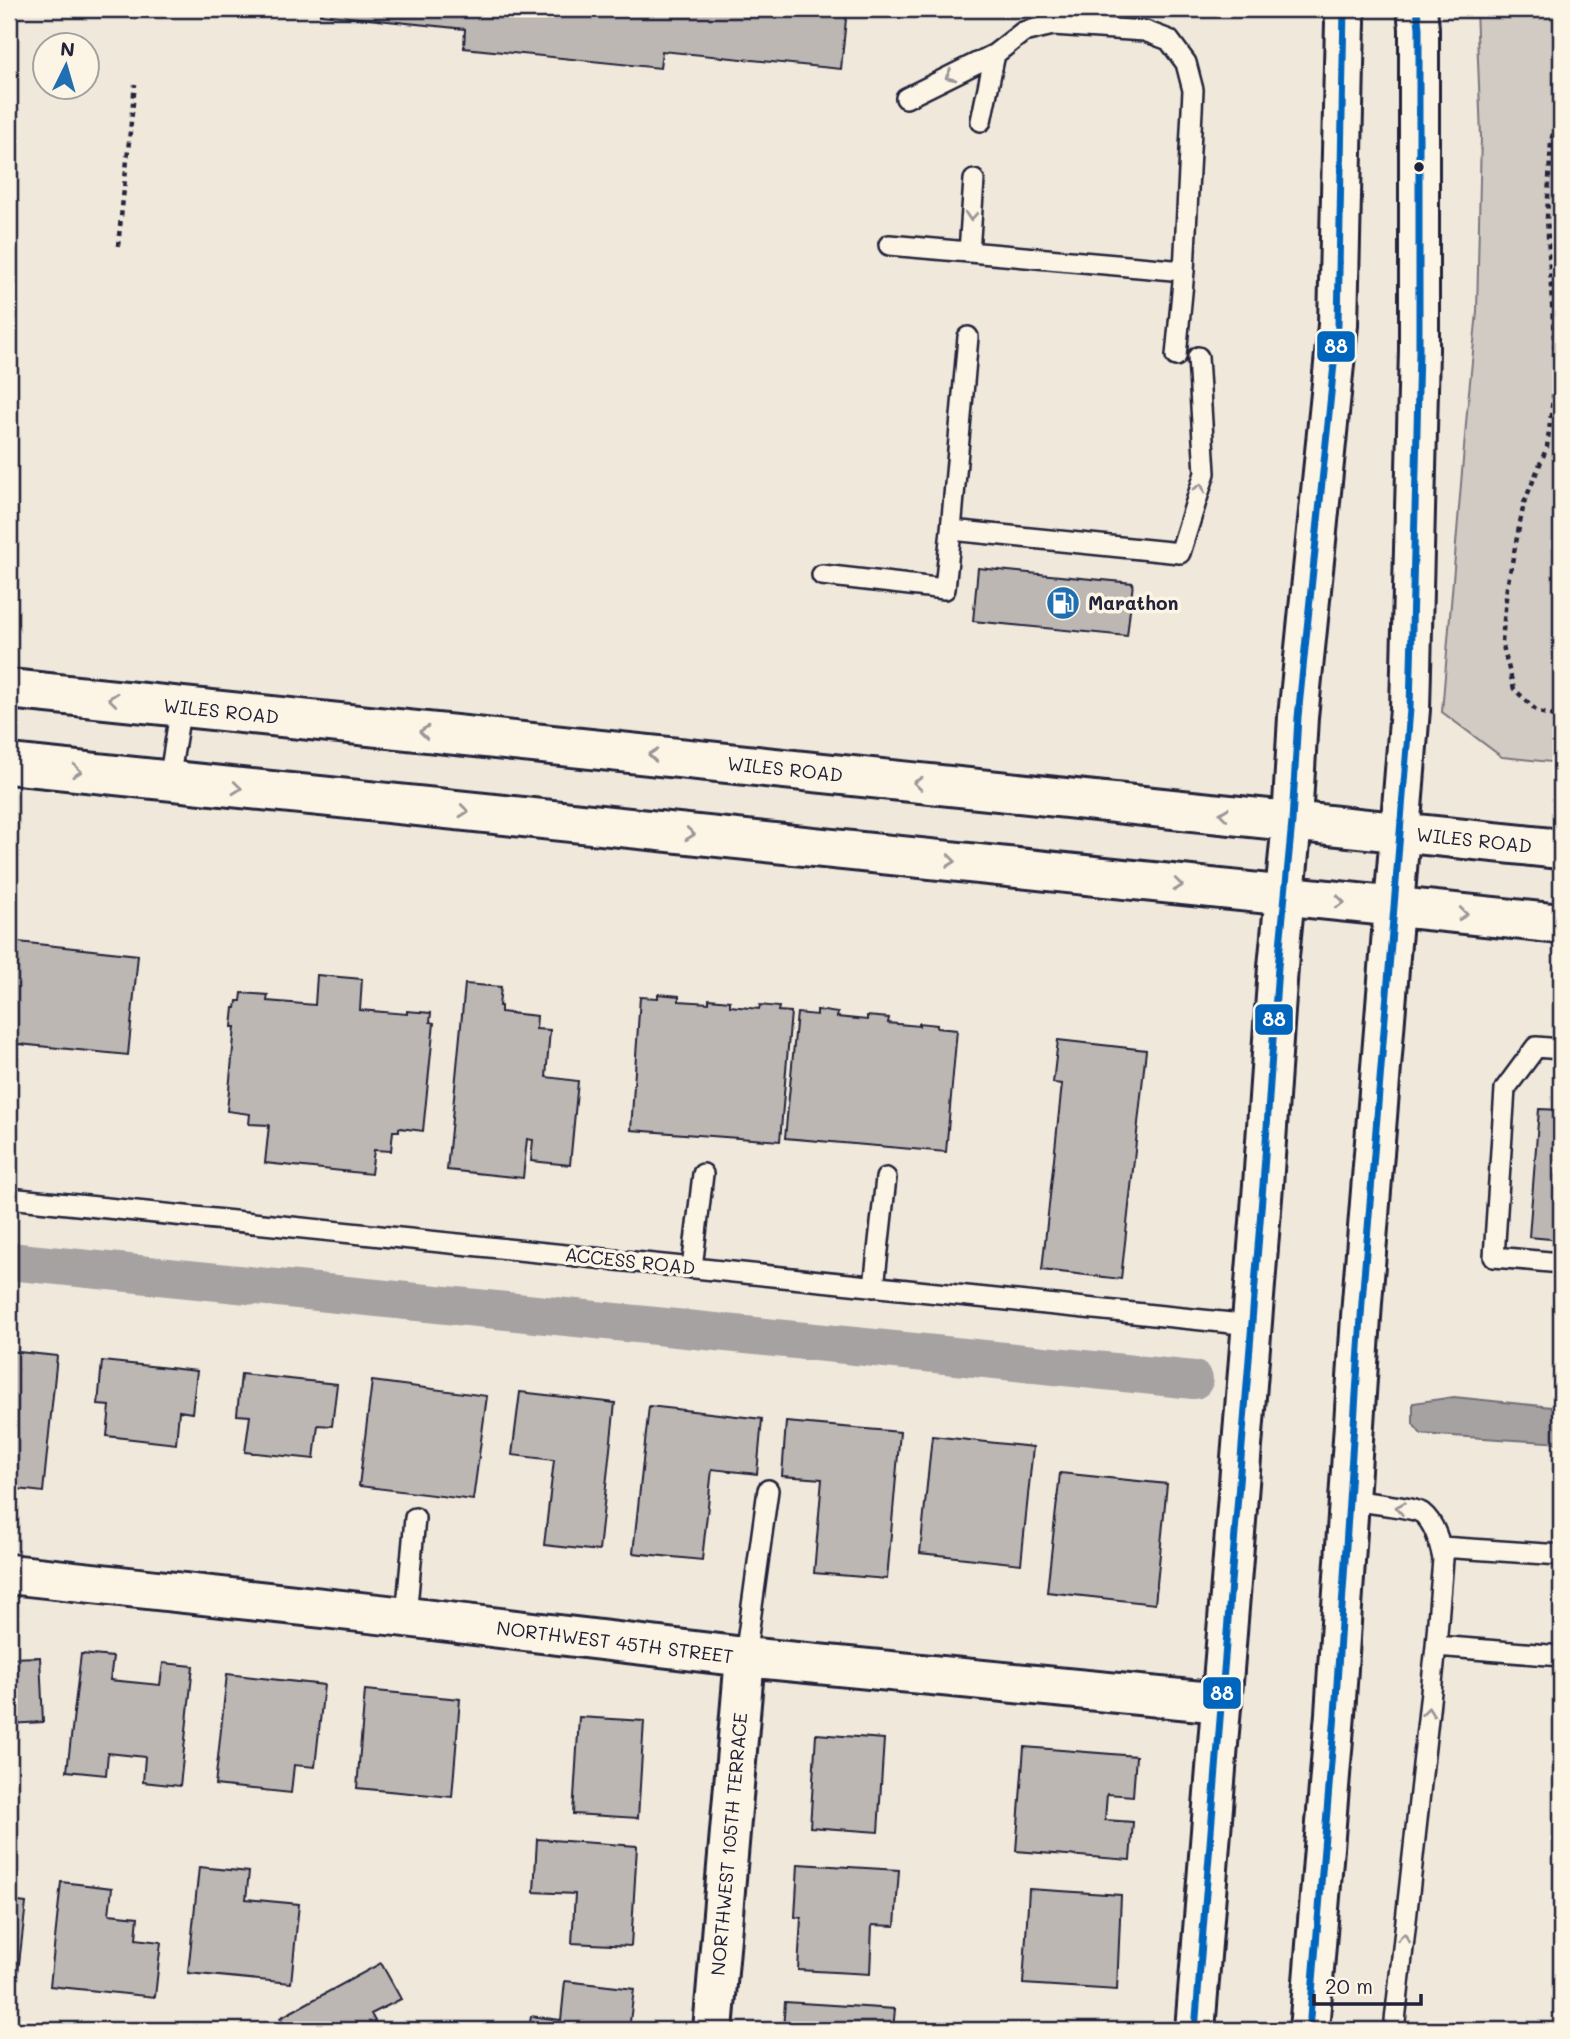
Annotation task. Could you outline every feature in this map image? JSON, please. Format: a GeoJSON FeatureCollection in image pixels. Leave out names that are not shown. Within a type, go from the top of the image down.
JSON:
{"type":"FeatureCollection","features":[{"type":"Feature","properties":{"kind":"main road"},"geometry":{"type":"LineString","coordinates":[[1195,2030],[1298,718],[1338,325],[1346,22],[1344,9]]}},
{"type":"Feature","properties":{"kind":"main road"},"geometry":{"type":"LineString","coordinates":[[1309,2030],[1335,1714],[1362,1302],[1410,709],[1418,364],[1417,9]]}},
{"type":"Feature","properties":{"kind":"main road","name":"WILES ROAD"},"geometry":{"type":"LineString","coordinates":[[9,689],[1561,849]]}},
{"type":"Feature","properties":{"kind":"main road"},"geometry":{"type":"LineString","coordinates":[[9,764],[1561,924]]}},
{"type":"Feature","properties":{"kind":"main road","name":"NORTHWEST 45TH STREET"},"geometry":{"type":"LineString","coordinates":[[9,1574],[745,1657],[1222,1703]]}},
{"type":"Feature","properties":{"kind":"main road","name":"NORTHWEST 105TH TERRACE"},"geometry":{"type":"LineString","coordinates":[[713,2030],[745,1657]]}},
{"type":"Feature","properties":{"kind":"lane"},"geometry":{"type":"LineString","coordinates":[[905,98],[995,54],[1023,32],[1053,24],[1145,31],[1169,40],[1186,63],[1194,90],[1184,271],[1176,356]]}},
{"type":"Feature","properties":{"kind":"lane"},"geometry":{"type":"LineString","coordinates":[[981,121],[995,54]]}},
{"type":"Feature","properties":{"kind":"lane"},"geometry":{"type":"LineString","coordinates":[[969,252],[974,180]]}},
{"type":"Feature","properties":{"kind":"lane"},"geometry":{"type":"LineString","coordinates":[[889,245],[1184,271]]}},
{"type":"Feature","properties":{"kind":"lane"},"geometry":{"type":"LineString","coordinates":[[822,575],[945,589],[968,337]]}},
{"type":"Feature","properties":{"kind":"lane"},"geometry":{"type":"LineString","coordinates":[[951,530],[1180,554],[1205,473],[1198,357]]}},
{"type":"Feature","properties":{"kind":"lane"},"geometry":{"type":"LineString","coordinates":[[169,781],[181,706]]}},
{"type":"Feature","properties":{"kind":"lane"},"geometry":{"type":"LineString","coordinates":[[1561,1049],[1535,1047],[1505,1089],[1494,1257],[1561,1264]]}},
{"type":"Feature","properties":{"kind":"lane"},"geometry":{"type":"LineString","coordinates":[[692,1268],[702,1174]]}},
{"type":"Feature","properties":{"kind":"lane"},"geometry":{"type":"LineString","coordinates":[[874,1287],[886,1178]]}},
{"type":"Feature","properties":{"kind":"lane","name":"ACCESS ROAD"},"geometry":{"type":"LineString","coordinates":[[9,1198],[1251,1325]]}},
{"type":"Feature","properties":{"kind":"lane"},"geometry":{"type":"LineString","coordinates":[[745,1657],[768,1490]]}},
{"type":"Feature","properties":{"kind":"lane"},"geometry":{"type":"LineString","coordinates":[[1349,1500],[1420,1511],[1430,1522],[1443,1559],[1394,2030]]}},
{"type":"Feature","properties":{"kind":"lane"},"geometry":{"type":"LineString","coordinates":[[405,1618],[415,1518]]}},
{"type":"Feature","properties":{"kind":"lane"},"geometry":{"type":"LineString","coordinates":[[1441,1547],[1561,1555]]}},
{"type":"Feature","properties":{"kind":"lane"},"geometry":{"type":"LineString","coordinates":[[1436,1646],[1561,1657]]}},
{"type":"Feature","properties":{"kind":"path"},"geometry":{"type":"LineString","coordinates":[[118,246],[135,84]]}},
{"type":"Feature","properties":{"kind":"path"},"geometry":{"type":"LineString","coordinates":[[1561,105],[1551,141],[1546,218],[1556,373],[1547,447],[1524,503],[1507,587],[1502,642],[1514,688],[1538,712],[1561,717]]}},
{"type":"Feature","properties":{"kind":"shaded area"},"geometry":{"type":"Polygon","coordinates":[[[1476,9],[1561,9],[1561,763],[1502,757],[1442,712],[1477,312],[1481,136],[1476,9]]]}},
{"type":"Feature","properties":{"kind":"shaded area"},"geometry":{"type":"Polygon","coordinates":[[[1454,1397],[1561,1408],[1561,1443],[1421,1434],[1413,1424],[1413,1403],[1454,1397]]]}},
{"type":"Feature","properties":{"kind":"building"},"geometry":{"type":"Polygon","coordinates":[[[321,9],[847,9],[841,69],[662,51],[660,68],[464,48],[465,29],[320,14],[321,9]]]}},
{"type":"Feature","properties":{"kind":"building"},"geometry":{"type":"Polygon","coordinates":[[[978,568],[1133,583],[1127,636],[973,621],[978,568]]]}},
{"type":"Feature","properties":{"kind":"building"},"geometry":{"type":"Polygon","coordinates":[[[9,941],[138,955],[128,1055],[9,1043],[9,941]]]}},
{"type":"Feature","properties":{"kind":"building"},"geometry":{"type":"Polygon","coordinates":[[[317,975],[362,979],[360,1010],[431,1013],[430,1022],[434,1023],[423,1131],[399,1128],[399,1131],[393,1131],[391,1151],[374,1150],[371,1174],[265,1163],[269,1125],[249,1124],[250,1114],[227,1111],[235,1027],[232,1027],[234,1008],[237,1001],[241,1001],[242,993],[268,995],[267,1001],[315,1005],[317,975]]]}},
{"type":"Feature","properties":{"kind":"building"},"geometry":{"type":"Polygon","coordinates":[[[465,984],[501,987],[501,1012],[537,1016],[536,1029],[550,1030],[546,1077],[578,1081],[570,1165],[531,1161],[533,1140],[527,1139],[523,1178],[447,1170],[465,984]]]}},
{"type":"Feature","properties":{"kind":"building"},"geometry":{"type":"Polygon","coordinates":[[[658,994],[679,996],[679,1001],[730,1001],[730,1006],[759,1009],[760,1005],[779,1007],[778,1011],[791,1012],[780,1141],[631,1130],[640,997],[658,998],[658,994]]]}},
{"type":"Feature","properties":{"kind":"building"},"geometry":{"type":"Polygon","coordinates":[[[817,1010],[838,1013],[837,1017],[867,1020],[867,1016],[889,1018],[888,1023],[919,1026],[919,1023],[957,1030],[946,1152],[785,1138],[797,1013],[817,1015],[817,1010]]]}},
{"type":"Feature","properties":{"kind":"building"},"geometry":{"type":"Polygon","coordinates":[[[1058,1040],[1146,1050],[1121,1279],[1042,1270],[1062,1084],[1053,1083],[1058,1040]]]}},
{"type":"Feature","properties":{"kind":"building"},"geometry":{"type":"Polygon","coordinates":[[[1539,1109],[1561,1110],[1561,1240],[1529,1237],[1539,1109]]]}},
{"type":"Feature","properties":{"kind":"building"},"geometry":{"type":"Polygon","coordinates":[[[9,1351],[57,1356],[43,1492],[9,1488],[9,1351]]]}},
{"type":"Feature","properties":{"kind":"building"},"geometry":{"type":"Polygon","coordinates":[[[102,1361],[197,1371],[192,1413],[179,1411],[176,1444],[107,1436],[110,1406],[98,1405],[102,1361]]]}},
{"type":"Feature","properties":{"kind":"building"},"geometry":{"type":"Polygon","coordinates":[[[241,1374],[337,1384],[332,1426],[318,1425],[314,1459],[245,1452],[250,1416],[237,1415],[241,1374]]]}},
{"type":"Feature","properties":{"kind":"building"},"geometry":{"type":"Polygon","coordinates":[[[372,1381],[487,1396],[473,1500],[359,1486],[372,1381]]]}},
{"type":"Feature","properties":{"kind":"building"},"geometry":{"type":"Polygon","coordinates":[[[520,1392],[615,1403],[599,1551],[544,1545],[554,1460],[512,1455],[520,1392]]]}},
{"type":"Feature","properties":{"kind":"building"},"geometry":{"type":"Polygon","coordinates":[[[649,1406],[762,1419],[757,1474],[712,1469],[702,1560],[633,1553],[649,1406]]]}},
{"type":"Feature","properties":{"kind":"building"},"geometry":{"type":"Polygon","coordinates":[[[786,1422],[900,1432],[887,1579],[814,1573],[822,1479],[782,1476],[786,1422]]]}},
{"type":"Feature","properties":{"kind":"building"},"geometry":{"type":"Polygon","coordinates":[[[932,1436],[1033,1447],[1021,1564],[920,1553],[932,1436]]]}},
{"type":"Feature","properties":{"kind":"building"},"geometry":{"type":"Polygon","coordinates":[[[1060,1473],[1167,1484],[1155,1604],[1047,1592],[1060,1473]]]}},
{"type":"Feature","properties":{"kind":"building"},"geometry":{"type":"Polygon","coordinates":[[[81,1654],[113,1657],[110,1680],[160,1685],[163,1663],[193,1666],[180,1786],[143,1782],[145,1757],[108,1753],[106,1775],[67,1771],[81,1654]]]}},
{"type":"Feature","properties":{"kind":"building"},"geometry":{"type":"Polygon","coordinates":[[[40,1657],[43,1722],[9,1724],[9,1658],[40,1657]]]}},
{"type":"Feature","properties":{"kind":"building"},"geometry":{"type":"Polygon","coordinates":[[[227,1674],[324,1685],[315,1767],[294,1765],[291,1793],[215,1785],[227,1674]]]}},
{"type":"Feature","properties":{"kind":"building"},"geometry":{"type":"Polygon","coordinates":[[[365,1690],[460,1699],[452,1797],[357,1788],[365,1690]]]}},
{"type":"Feature","properties":{"kind":"building"},"geometry":{"type":"Polygon","coordinates":[[[579,1717],[644,1721],[638,1818],[573,1814],[579,1717]]]}},
{"type":"Feature","properties":{"kind":"building"},"geometry":{"type":"Polygon","coordinates":[[[816,1734],[884,1739],[878,1832],[810,1827],[816,1734]]]}},
{"type":"Feature","properties":{"kind":"building"},"geometry":{"type":"Polygon","coordinates":[[[1024,1747],[1136,1756],[1133,1796],[1107,1794],[1105,1820],[1133,1822],[1130,1860],[1016,1851],[1024,1747]]]}},
{"type":"Feature","properties":{"kind":"building"},"geometry":{"type":"Polygon","coordinates":[[[537,1839],[637,1846],[631,1946],[572,1943],[575,1894],[534,1892],[537,1839]]]}},
{"type":"Feature","properties":{"kind":"building"},"geometry":{"type":"Polygon","coordinates":[[[798,1864],[899,1870],[895,1926],[872,1925],[870,1974],[798,1970],[801,1918],[795,1917],[798,1864]]]}},
{"type":"Feature","properties":{"kind":"building"},"geometry":{"type":"Polygon","coordinates":[[[199,1867],[249,1872],[246,1899],[299,1904],[291,1983],[188,1973],[199,1867]]]}},
{"type":"Feature","properties":{"kind":"building"},"geometry":{"type":"Polygon","coordinates":[[[61,1882],[112,1888],[109,1914],[138,1917],[136,1939],[161,1942],[155,1997],[50,1986],[61,1882]]]}},
{"type":"Feature","properties":{"kind":"building"},"geometry":{"type":"Polygon","coordinates":[[[1029,1889],[1121,1895],[1117,1990],[1023,1984],[1029,1889]]]}},
{"type":"Feature","properties":{"kind":"building"},"geometry":{"type":"Polygon","coordinates":[[[9,1901],[26,1903],[17,1981],[9,1980],[9,1901]]]}},
{"type":"Feature","properties":{"kind":"building"},"geometry":{"type":"Polygon","coordinates":[[[381,1963],[401,1999],[371,2014],[380,2030],[287,2030],[280,2018],[381,1963]]]}},
{"type":"Feature","properties":{"kind":"building"},"geometry":{"type":"Polygon","coordinates":[[[565,1981],[634,1989],[629,2030],[529,2030],[531,2016],[561,2020],[565,1981]]]}},
{"type":"Feature","properties":{"kind":"building"},"geometry":{"type":"Polygon","coordinates":[[[785,2002],[895,2009],[893,2030],[783,2030],[785,2002]]]}},
{"type":"Feature","properties":{"kind":"waterway"},"geometry":{"type":"LineString","coordinates":[[9,1261],[1194,1380]]}},
{"type":"Feature","properties":{"kind":"transit line","name":"88"},"geometry":{"type":"LineString","coordinates":[[1195,2030],[1278,967],[1292,822],[1298,717],[1338,325],[1344,9]]}},
{"type":"Feature","properties":{"kind":"transit line","name":"88"},"geometry":{"type":"LineString","coordinates":[[1309,2030],[1335,1714],[1362,1302],[1410,709],[1419,350],[1417,9]]}},
{"type":"Feature","properties":{"kind":"place","name":"Marathon"},"geometry":{"type":"Point","coordinates":[1063,603]}}]}
